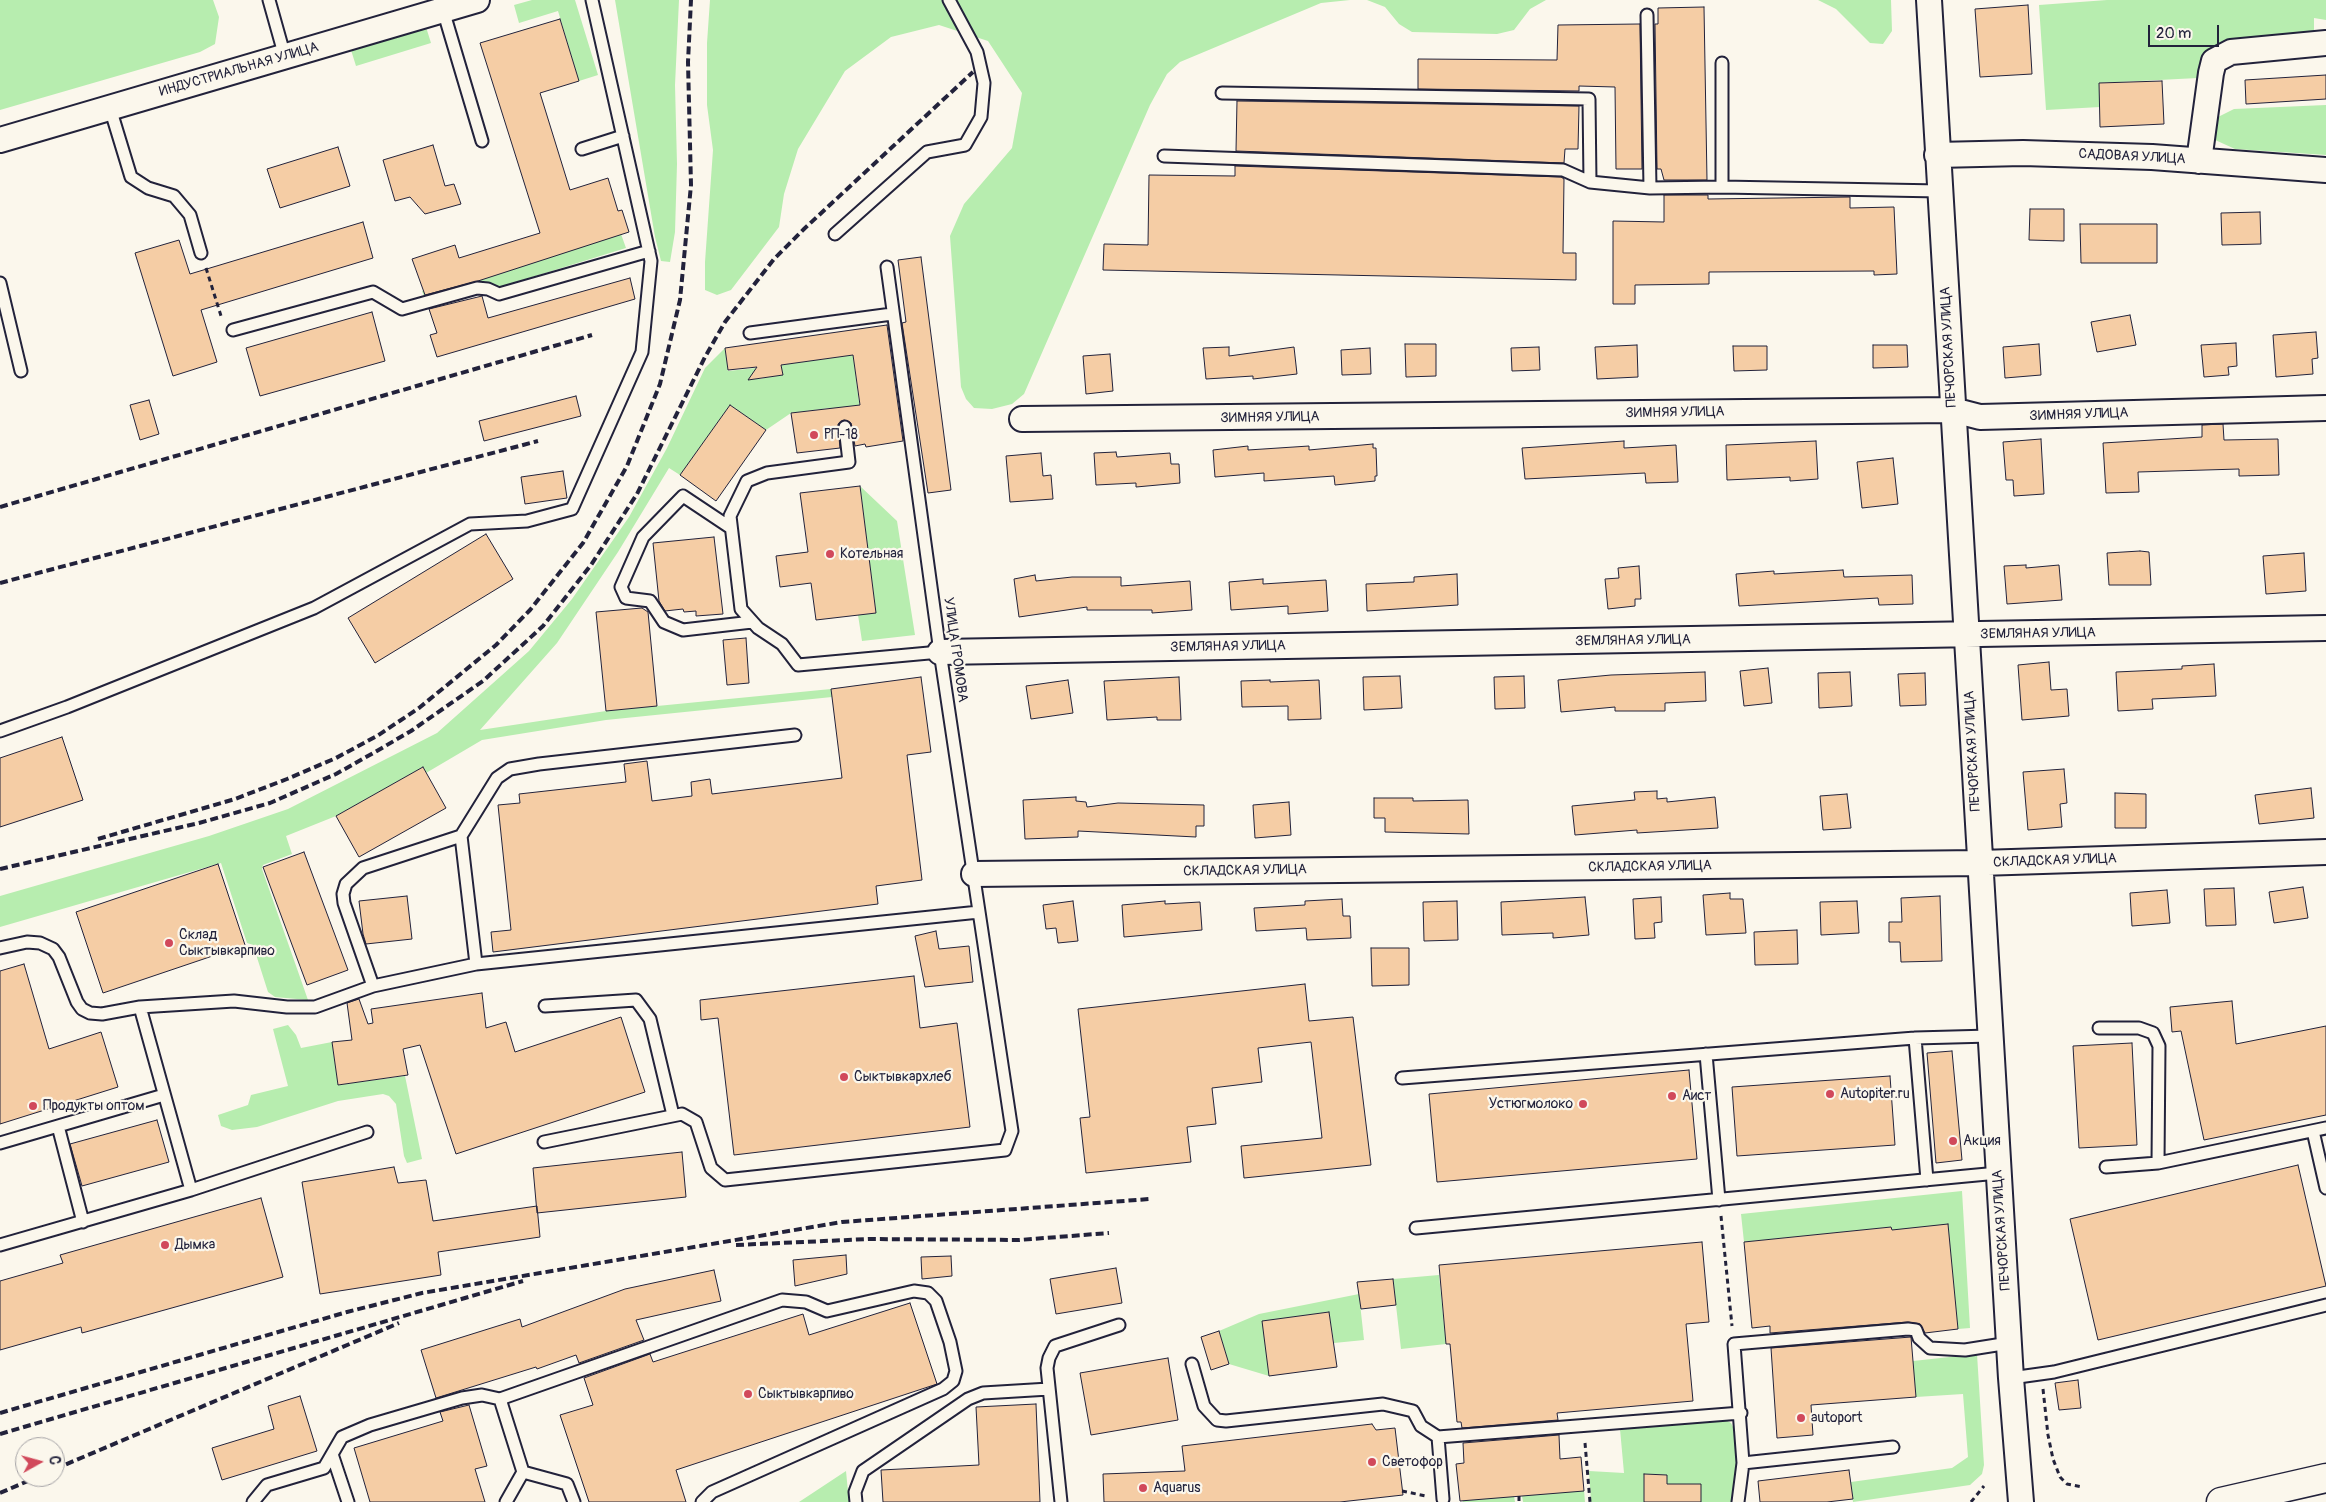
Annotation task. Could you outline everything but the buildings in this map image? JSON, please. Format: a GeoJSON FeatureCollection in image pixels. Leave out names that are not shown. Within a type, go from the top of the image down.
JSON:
{"type":"FeatureCollection","features":[{"type":"Feature","properties":{"kind":"main road"},"geometry":{"type":"LineString","coordinates":[[2221,1502],[2326,1478]]}},
{"type":"Feature","properties":{"kind":"street","name":"ИНДУСТРИАЛЬНАЯ УЛИЦА"},"geometry":{"type":"LineString","coordinates":[[0,140],[477,0]]}},
{"type":"Feature","properties":{"kind":"street","name":"ПЕЧОРСКАЯ УЛИЦА"},"geometry":{"type":"LineString","coordinates":[[1929,0],[1998,1173],[2011,1378],[2022,1502]]}},
{"type":"Feature","properties":{"kind":"street"},"geometry":{"type":"LineString","coordinates":[[2199,161],[2210,74],[2214,61],[2231,52],[2326,43]]}},
{"type":"Feature","properties":{"kind":"street","name":"САДОВАЯ УЛИЦА"},"geometry":{"type":"LineString","coordinates":[[1937,156],[2023,153],[2199,161],[2326,170]]}},
{"type":"Feature","properties":{"kind":"street","name":"ЗИМНЯЯ УЛИЦА"},"geometry":{"type":"LineString","coordinates":[[1022,419],[1953,410],[1980,418],[2326,408]]}},
{"type":"Feature","properties":{"kind":"street","name":"ЗЕМЛЯНАЯ УЛИЦА"},"geometry":{"type":"LineString","coordinates":[[940,652],[1966,636],[2326,628]]}},
{"type":"Feature","properties":{"kind":"street","name":"СКЛАДСКАЯ УЛИЦА"},"geometry":{"type":"LineString","coordinates":[[974,874],[1980,863],[2326,852]]}},
{"type":"Feature","properties":{"kind":"lane"},"geometry":{"type":"LineString","coordinates":[[269,0],[285,57]]}},
{"type":"Feature","properties":{"kind":"lane"},"geometry":{"type":"LineString","coordinates":[[0,731],[67,707],[314,608],[470,524],[527,521],[572,509],[642,352],[651,261],[592,0]]}},
{"type":"Feature","properties":{"kind":"lane"},"geometry":{"type":"LineString","coordinates":[[835,234],[927,152],[966,145],[981,117],[984,83],[977,52],[949,0]]}},
{"type":"Feature","properties":{"kind":"lane"},"geometry":{"type":"LineString","coordinates":[[443,10],[482,141]]}},
{"type":"Feature","properties":{"kind":"lane"},"geometry":{"type":"LineString","coordinates":[[1647,15],[1650,188]]}},
{"type":"Feature","properties":{"kind":"lane"},"geometry":{"type":"LineString","coordinates":[[1722,63],[1722,187]]}},
{"type":"Feature","properties":{"kind":"lane"},"geometry":{"type":"LineString","coordinates":[[1222,93],[1589,100],[1590,182]]}},
{"type":"Feature","properties":{"kind":"lane"},"geometry":{"type":"LineString","coordinates":[[110,108],[131,177],[148,188],[174,196],[190,215],[201,253]]}},
{"type":"Feature","properties":{"kind":"lane"},"geometry":{"type":"LineString","coordinates":[[582,149],[623,136]]}},
{"type":"Feature","properties":{"kind":"lane"},"geometry":{"type":"LineString","coordinates":[[1164,156],[1563,170],[1590,182],[1650,188],[1722,187],[1940,191]]}},
{"type":"Feature","properties":{"kind":"lane"},"geometry":{"type":"LineString","coordinates":[[234,330],[373,292],[402,308],[477,288],[488,289],[498,294],[649,251]]}},
{"type":"Feature","properties":{"kind":"lane","name":"УЛИЦА ГРОМОВА"},"geometry":{"type":"LineString","coordinates":[[673,1115],[682,1114],[696,1122],[711,1168],[725,1180],[1005,1150],[1012,1131],[940,652],[887,267]]}},
{"type":"Feature","properties":{"kind":"lane"},"geometry":{"type":"LineString","coordinates":[[0,283],[21,370]]}},
{"type":"Feature","properties":{"kind":"lane"},"geometry":{"type":"LineString","coordinates":[[750,333],[892,314]]}},
{"type":"Feature","properties":{"kind":"lane"},"geometry":{"type":"LineString","coordinates":[[845,427],[849,462],[767,473],[747,481],[730,516],[741,609],[752,622],[782,644],[798,665],[940,652]]}},
{"type":"Feature","properties":{"kind":"lane"},"geometry":{"type":"LineString","coordinates":[[731,528],[683,496],[642,537],[621,587],[626,598],[650,601],[664,622],[683,630],[752,622]]}},
{"type":"Feature","properties":{"kind":"lane"},"geometry":{"type":"LineString","coordinates":[[476,964],[461,836],[497,778],[510,769],[540,764],[796,735]]}},
{"type":"Feature","properties":{"kind":"lane"},"geometry":{"type":"LineString","coordinates":[[373,986],[344,903],[343,894],[346,884],[363,868],[461,836]]}},
{"type":"Feature","properties":{"kind":"lane"},"geometry":{"type":"LineString","coordinates":[[0,948],[26,942],[40,943],[53,949],[59,957],[77,1002],[82,1009],[90,1013],[102,1014],[140,1007],[234,1001],[287,1008],[315,1007],[373,986],[476,964],[979,912]]}},
{"type":"Feature","properties":{"kind":"lane"},"geometry":{"type":"LineString","coordinates":[[544,1142],[673,1115],[650,1019],[636,1000],[546,1006]]}},
{"type":"Feature","properties":{"kind":"lane"},"geometry":{"type":"LineString","coordinates":[[140,1007],[191,1190]]}},
{"type":"Feature","properties":{"kind":"lane"},"geometry":{"type":"LineString","coordinates":[[2099,1028],[2139,1028],[2152,1033],[2159,1046],[2158,1163]]}},
{"type":"Feature","properties":{"kind":"lane"},"geometry":{"type":"LineString","coordinates":[[1402,1078],[1915,1038],[1990,1036]]}},
{"type":"Feature","properties":{"kind":"lane"},"geometry":{"type":"LineString","coordinates":[[1915,1038],[1927,1180]]}},
{"type":"Feature","properties":{"kind":"lane"},"geometry":{"type":"LineString","coordinates":[[1706,1054],[1720,1200]]}},
{"type":"Feature","properties":{"kind":"lane"},"geometry":{"type":"LineString","coordinates":[[0,1143],[164,1095]]}},
{"type":"Feature","properties":{"kind":"lane"},"geometry":{"type":"LineString","coordinates":[[58,1126],[84,1222]]}},
{"type":"Feature","properties":{"kind":"lane"},"geometry":{"type":"LineString","coordinates":[[2106,1167],[2158,1163],[2326,1128]]}},
{"type":"Feature","properties":{"kind":"lane"},"geometry":{"type":"LineString","coordinates":[[2313,1131],[2326,1188]]}},
{"type":"Feature","properties":{"kind":"lane"},"geometry":{"type":"LineString","coordinates":[[0,1246],[191,1190],[367,1132]]}},
{"type":"Feature","properties":{"kind":"lane"},"geometry":{"type":"LineString","coordinates":[[1416,1228],[1998,1173]]}},
{"type":"Feature","properties":{"kind":"lane"},"geometry":{"type":"LineString","coordinates":[[252,1502],[267,1485],[324,1468],[342,1437],[370,1425],[462,1398],[482,1395],[500,1399],[782,1300],[806,1302],[827,1311],[914,1291],[928,1293],[936,1301],[950,1342],[956,1371],[953,1381],[943,1389],[712,1492],[702,1502]]}},
{"type":"Feature","properties":{"kind":"lane"},"geometry":{"type":"LineString","coordinates":[[2011,1378],[2042,1374],[2326,1305]]}},
{"type":"Feature","properties":{"kind":"lane"},"geometry":{"type":"LineString","coordinates":[[1061,1502],[1047,1368],[1049,1358],[1055,1346],[1119,1325]]}},
{"type":"Feature","properties":{"kind":"lane"},"geometry":{"type":"LineString","coordinates":[[1738,1502],[1743,1463],[1734,1344],[1908,1329],[1916,1330],[1919,1338],[1930,1348],[1965,1350],[2009,1344]]}},
{"type":"Feature","properties":{"kind":"lane"},"geometry":{"type":"LineString","coordinates":[[1192,1364],[1204,1406],[1217,1420],[1226,1421],[1383,1404],[1413,1411],[1421,1426],[1438,1437],[1740,1413]]}},
{"type":"Feature","properties":{"kind":"lane"},"geometry":{"type":"LineString","coordinates":[[856,1502],[855,1492],[863,1472],[968,1399],[983,1393],[1049,1389]]}},
{"type":"Feature","properties":{"kind":"lane"},"geometry":{"type":"LineString","coordinates":[[500,1399],[523,1472],[506,1502]]}},
{"type":"Feature","properties":{"kind":"lane"},"geometry":{"type":"LineString","coordinates":[[1438,1437],[1443,1499]]}},
{"type":"Feature","properties":{"kind":"lane"},"geometry":{"type":"LineString","coordinates":[[1743,1463],[1894,1447]]}},
{"type":"Feature","properties":{"kind":"lane"},"geometry":{"type":"LineString","coordinates":[[332,1457],[348,1502]]}},
{"type":"Feature","properties":{"kind":"lane"},"geometry":{"type":"LineString","coordinates":[[523,1472],[567,1484],[574,1502]]}},
{"type":"Feature","properties":{"kind":"path"},"geometry":{"type":"LineString","coordinates":[[201,253],[224,328],[234,330]]}},
{"type":"Feature","properties":{"kind":"path"},"geometry":{"type":"LineString","coordinates":[[1720,1200],[1734,1344]]}},
{"type":"Feature","properties":{"kind":"path"},"geometry":{"type":"LineString","coordinates":[[2042,1374],[2052,1459],[2060,1478],[2068,1484],[2082,1487]]}},
{"type":"Feature","properties":{"kind":"path"},"geometry":{"type":"LineString","coordinates":[[1584,1426],[1590,1502]]}},
{"type":"Feature","properties":{"kind":"path"},"geometry":{"type":"LineString","coordinates":[[1971,1502],[1984,1486]]}},
{"type":"Feature","properties":{"kind":"path"},"geometry":{"type":"LineString","coordinates":[[1519,1496],[1519,1502]]}},
{"type":"Feature","properties":{"kind":"green space"},"geometry":{"type":"Polygon","coordinates":[[[0,0],[213,0],[219,17],[215,44],[200,52],[0,110],[0,0]]]}},
{"type":"Feature","properties":{"kind":"green space"},"geometry":{"type":"Polygon","coordinates":[[[532,0],[575,0],[598,75],[579,81],[558,11],[519,23],[514,5],[532,0]]]}},
{"type":"Feature","properties":{"kind":"green space"},"geometry":{"type":"Polygon","coordinates":[[[615,0],[679,0],[675,85],[677,164],[675,232],[670,262],[661,261],[655,237],[615,0]]]}},
{"type":"Feature","properties":{"kind":"green space"},"geometry":{"type":"Polygon","coordinates":[[[710,0],[1350,0],[1321,3],[1180,62],[1167,74],[1150,105],[1024,394],[1012,404],[992,409],[974,408],[966,399],[961,387],[950,236],[964,204],[1012,148],[1022,93],[988,41],[939,25],[891,37],[845,71],[798,149],[784,194],[779,227],[731,290],[717,295],[705,290],[705,262],[713,150],[707,105],[707,43],[710,0]]]}},
{"type":"Feature","properties":{"kind":"green space"},"geometry":{"type":"Polygon","coordinates":[[[1367,0],[1546,0],[1530,9],[1514,30],[1497,34],[1412,32],[1399,24],[1385,7],[1367,0]]]}},
{"type":"Feature","properties":{"kind":"green space"},"geometry":{"type":"Polygon","coordinates":[[[1818,0],[1891,0],[1892,31],[1883,44],[1870,43],[1836,9],[1818,0]]]}},
{"type":"Feature","properties":{"kind":"green space"},"geometry":{"type":"Polygon","coordinates":[[[2107,0],[2326,0],[2326,20],[2314,18],[2314,37],[2222,46],[2202,56],[2198,78],[2099,83],[2100,107],[2046,110],[2039,5],[2107,0]]]}},
{"type":"Feature","properties":{"kind":"green space"},"geometry":{"type":"Polygon","coordinates":[[[426,27],[431,43],[356,66],[351,50],[426,27]]]}},
{"type":"Feature","properties":{"kind":"green space"},"geometry":{"type":"Polygon","coordinates":[[[2326,105],[2326,155],[2235,149],[2213,139],[2218,117],[2234,109],[2326,105]]]}},
{"type":"Feature","properties":{"kind":"green space"},"geometry":{"type":"Polygon","coordinates":[[[621,234],[626,248],[500,287],[466,286],[425,299],[422,291],[465,277],[621,234]]]}},
{"type":"Feature","properties":{"kind":"green space"},"geometry":{"type":"Polygon","coordinates":[[[725,348],[728,371],[756,368],[758,379],[782,375],[781,365],[853,355],[861,418],[832,422],[830,408],[791,413],[766,430],[730,405],[680,475],[669,468],[618,552],[557,643],[480,730],[606,711],[831,689],[832,697],[606,720],[482,740],[426,773],[423,767],[336,816],[286,836],[292,854],[263,865],[262,869],[308,1000],[275,997],[268,992],[253,945],[247,943],[221,863],[0,927],[0,896],[209,836],[288,809],[437,733],[529,651],[572,599],[629,517],[667,448],[705,368],[725,348]]]}},
{"type":"Feature","properties":{"kind":"green space"},"geometry":{"type":"Polygon","coordinates":[[[860,486],[897,521],[915,635],[862,641],[858,615],[876,612],[860,486]]]}},
{"type":"Feature","properties":{"kind":"green space"},"geometry":{"type":"Polygon","coordinates":[[[288,1025],[296,1035],[301,1048],[332,1042],[338,1085],[405,1076],[422,1159],[407,1163],[404,1156],[396,1104],[389,1096],[383,1094],[338,1101],[257,1127],[232,1130],[221,1126],[218,1115],[248,1105],[251,1095],[288,1086],[273,1029],[288,1025]]]}},
{"type":"Feature","properties":{"kind":"green space"},"geometry":{"type":"Polygon","coordinates":[[[1962,1191],[1970,1328],[1958,1329],[1948,1225],[1896,1272],[1891,1227],[1744,1242],[1741,1214],[1962,1191]]]}},
{"type":"Feature","properties":{"kind":"green space"},"geometry":{"type":"Polygon","coordinates":[[[1439,1275],[1446,1344],[1401,1349],[1393,1279],[1439,1275]]]}},
{"type":"Feature","properties":{"kind":"green space"},"geometry":{"type":"Polygon","coordinates":[[[1359,1294],[1364,1340],[1334,1343],[1329,1312],[1263,1321],[1269,1376],[1229,1364],[1219,1331],[1259,1314],[1359,1294]]]}},
{"type":"Feature","properties":{"kind":"green space"},"geometry":{"type":"Polygon","coordinates":[[[1977,1354],[1984,1465],[1982,1474],[1970,1485],[1853,1502],[1851,1482],[1952,1468],[1968,1457],[1963,1394],[1916,1397],[1913,1361],[1977,1354]]]}},
{"type":"Feature","properties":{"kind":"green space"},"geometry":{"type":"Polygon","coordinates":[[[1724,1419],[1731,1423],[1735,1431],[1739,1453],[1733,1502],[1701,1502],[1701,1484],[1667,1484],[1667,1475],[1645,1474],[1644,1502],[1591,1502],[1589,1471],[1624,1473],[1620,1429],[1724,1419]]]}},
{"type":"Feature","properties":{"kind":"green space"},"geometry":{"type":"Polygon","coordinates":[[[846,1471],[849,1502],[799,1502],[846,1471]]]}},
{"type":"Feature","properties":{"kind":"green space"},"geometry":{"type":"Polygon","coordinates":[[[1584,1490],[1585,1502],[1523,1502],[1522,1496],[1584,1490]]]}},
{"type":"Feature","properties":{"kind":"green space"},"geometry":{"type":"Polygon","coordinates":[[[1514,1496],[1515,1502],[1463,1502],[1462,1500],[1514,1496]]]}},
{"type":"Feature","properties":{"kind":"railway"},"geometry":{"type":"LineString","coordinates":[[98,839],[235,799],[336,758],[377,736],[419,708],[496,645],[530,610],[583,543],[627,466],[660,384],[680,300],[691,185],[688,62],[691,0]]}},
{"type":"Feature","properties":{"kind":"railway"},"geometry":{"type":"LineString","coordinates":[[0,869],[199,823],[270,803],[336,774],[375,752],[411,731],[483,681],[543,626],[591,565],[637,494],[705,357],[725,322],[774,259],[973,72]]}},
{"type":"Feature","properties":{"kind":"railway"},"geometry":{"type":"LineString","coordinates":[[0,507],[592,335]]}},
{"type":"Feature","properties":{"kind":"railway"},"geometry":{"type":"LineString","coordinates":[[0,583],[538,441]]}},
{"type":"Feature","properties":{"kind":"railway"},"geometry":{"type":"LineString","coordinates":[[0,1413],[347,1312],[422,1293],[842,1222],[1150,1199]]}},
{"type":"Feature","properties":{"kind":"railway"},"geometry":{"type":"LineString","coordinates":[[736,1245],[869,1239],[1019,1240],[1109,1233]]}},
{"type":"Feature","properties":{"kind":"railway"},"geometry":{"type":"LineString","coordinates":[[0,1434],[523,1281]]}},
{"type":"Feature","properties":{"kind":"railway"},"geometry":{"type":"LineString","coordinates":[[65,1465],[399,1323]]}},
{"type":"Feature","properties":{"kind":"railway"},"geometry":{"type":"LineString","coordinates":[[0,1493],[15,1487]]}},
{"type":"Feature","properties":{"kind":"place","name":"РП-18"},"geometry":{"type":"Point","coordinates":[814,435]}},
{"type":"Feature","properties":{"kind":"place","name":"Котельная"},"geometry":{"type":"Point","coordinates":[830,554]}},
{"type":"Feature","properties":{"kind":"place","name":"Склад Сыктывкарпиво"},"geometry":{"type":"Point","coordinates":[169,943]}},
{"type":"Feature","properties":{"kind":"place","name":"Сыктывкархлеб"},"geometry":{"type":"Point","coordinates":[844,1077]}},
{"type":"Feature","properties":{"kind":"place","name":"Autopiter.ru"},"geometry":{"type":"Point","coordinates":[1830,1094]}},
{"type":"Feature","properties":{"kind":"place","name":"Аист"},"geometry":{"type":"Point","coordinates":[1672,1096]}},
{"type":"Feature","properties":{"kind":"place","name":"Устюгмолоко"},"geometry":{"type":"Point","coordinates":[1583,1104]}},
{"type":"Feature","properties":{"kind":"place","name":"Продукты оптом"},"geometry":{"type":"Point","coordinates":[33,1106]}},
{"type":"Feature","properties":{"kind":"place","name":"Акция"},"geometry":{"type":"Point","coordinates":[1953,1141]}},
{"type":"Feature","properties":{"kind":"place","name":"Дымка"},"geometry":{"type":"Point","coordinates":[165,1245]}},
{"type":"Feature","properties":{"kind":"place","name":"Сыктывкарпиво"},"geometry":{"type":"Point","coordinates":[748,1394]}},
{"type":"Feature","properties":{"kind":"place","name":"autoport"},"geometry":{"type":"Point","coordinates":[1801,1418]}},
{"type":"Feature","properties":{"kind":"place","name":"Светофор"},"geometry":{"type":"Point","coordinates":[1372,1462]}},
{"type":"Feature","properties":{"kind":"place","name":"Aquarus"},"geometry":{"type":"Point","coordinates":[1143,1488]}}]}
